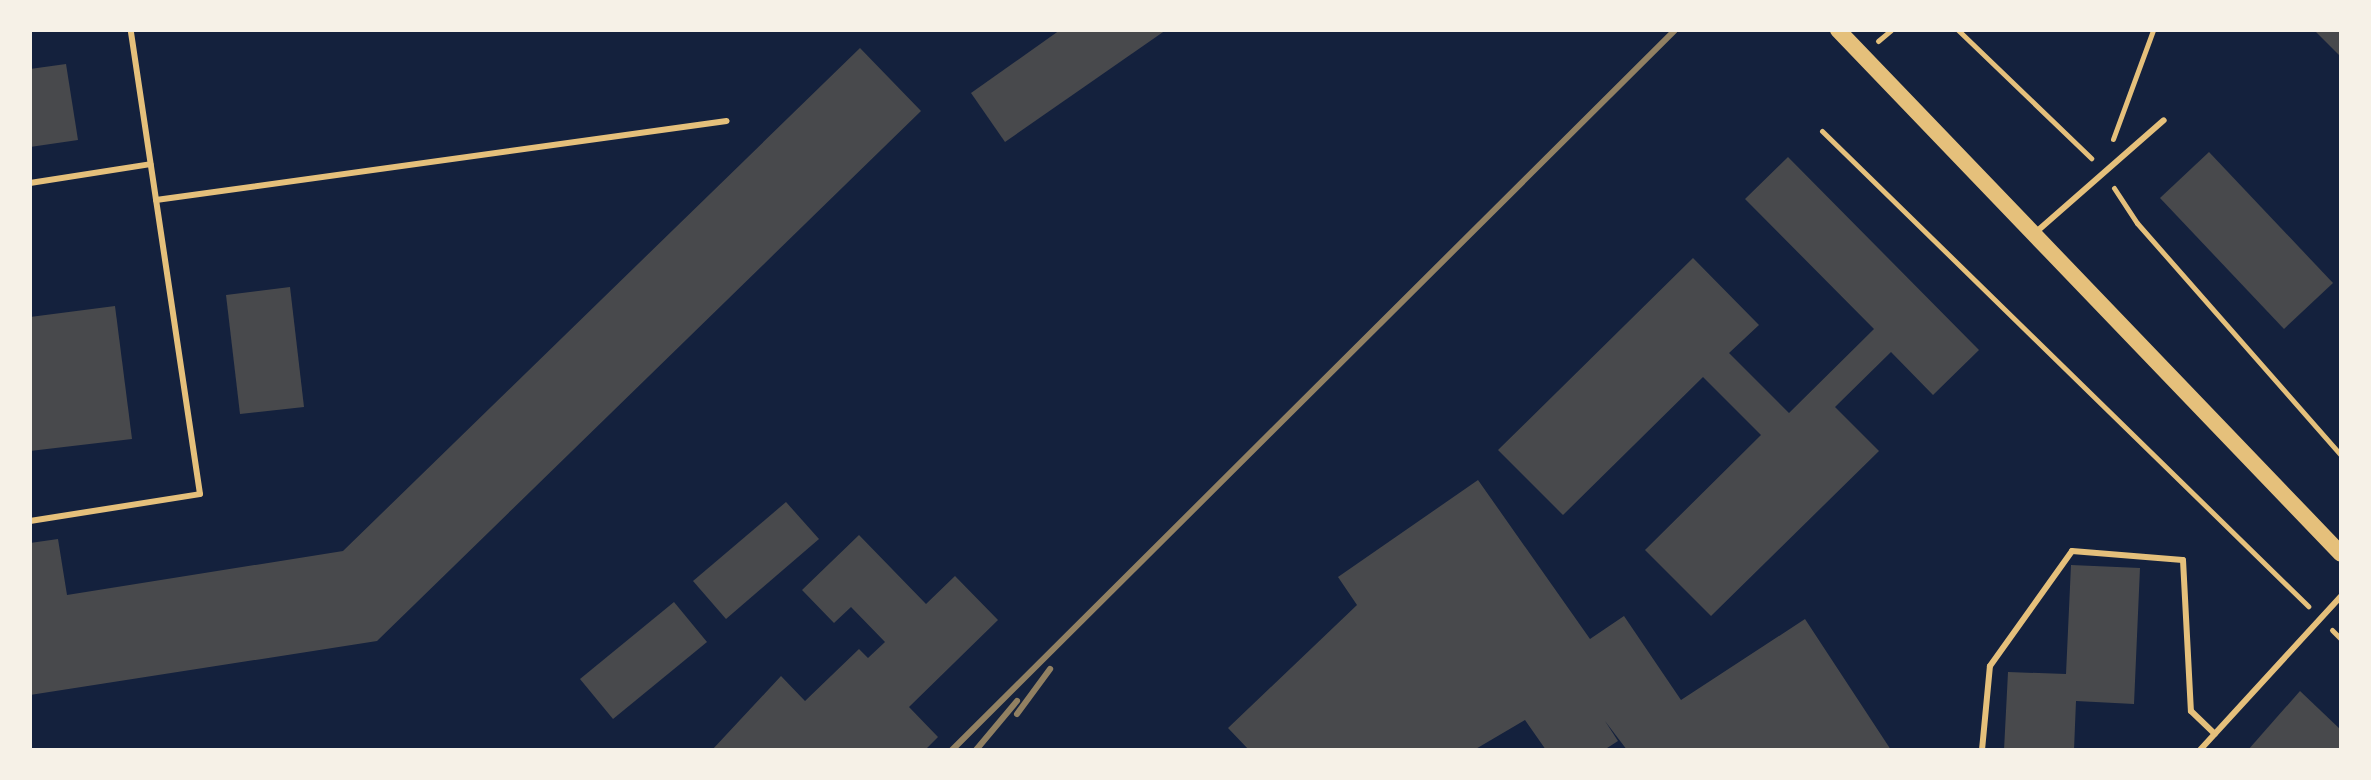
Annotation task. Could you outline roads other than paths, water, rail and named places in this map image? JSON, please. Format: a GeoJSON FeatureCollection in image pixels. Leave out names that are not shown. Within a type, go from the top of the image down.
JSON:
{"type":"FeatureCollection","features":[{"type":"Feature","properties":{"kind":"main road"},"geometry":{"type":"LineString","coordinates":[[1838,30],[2341,554]]}},
{"type":"Feature","properties":{"kind":"lane"},"geometry":{"type":"LineString","coordinates":[[30,521],[200,494],[131,30]]}},
{"type":"Feature","properties":{"kind":"lane"},"geometry":{"type":"LineString","coordinates":[[2034,234],[2106,175],[2164,120]]}},
{"type":"Feature","properties":{"kind":"lane"},"geometry":{"type":"LineString","coordinates":[[156,200],[727,121]]}},
{"type":"Feature","properties":{"kind":"lane"},"geometry":{"type":"LineString","coordinates":[[30,183],[151,164]]}},
{"type":"Feature","properties":{"kind":"lane"},"geometry":{"type":"LineString","coordinates":[[1982,750],[1990,666],[2072,551],[2183,560],[2191,711],[2215,734]]}},
{"type":"Feature","properties":{"kind":"lane"},"geometry":{"type":"LineString","coordinates":[[2200,750],[2341,596]]}},
{"type":"Feature","properties":{"kind":"railway"},"geometry":{"type":"LineString","coordinates":[[952,750],[1675,30]]}},
{"type":"Feature","properties":{"kind":"railway"},"geometry":{"type":"LineString","coordinates":[[1017,714],[1050,669]]}},
{"type":"Feature","properties":{"kind":"railway"},"geometry":{"type":"LineString","coordinates":[[976,750],[1017,701]]}}]}
